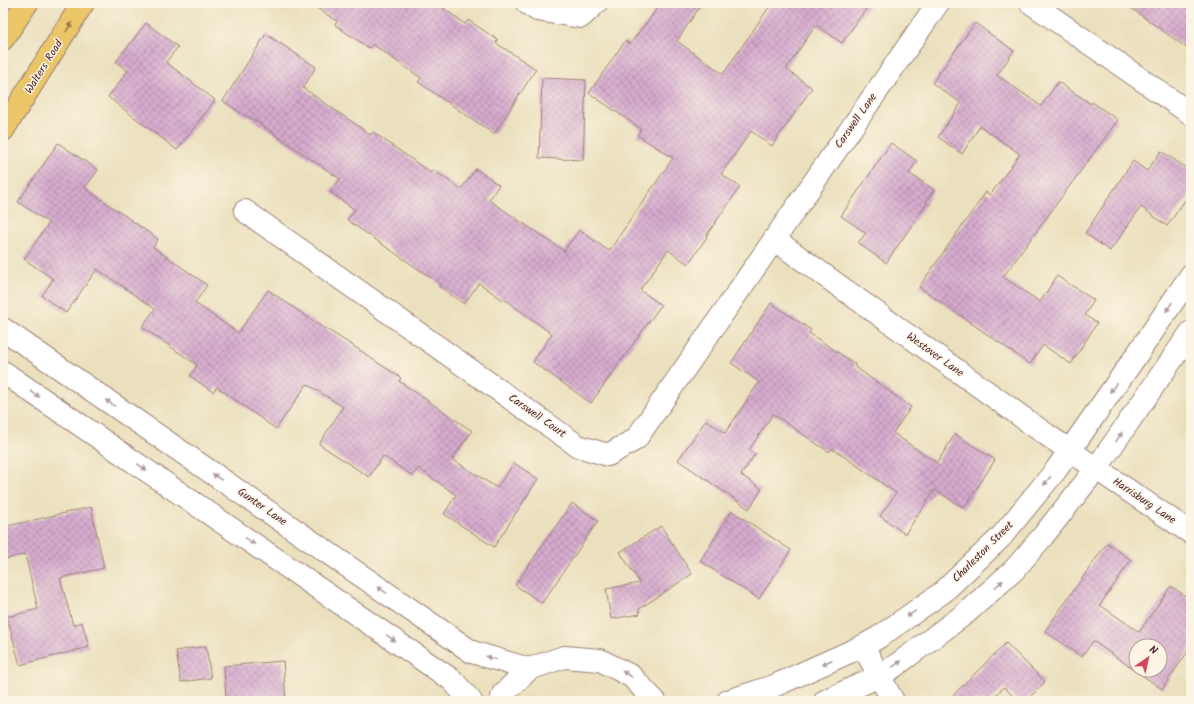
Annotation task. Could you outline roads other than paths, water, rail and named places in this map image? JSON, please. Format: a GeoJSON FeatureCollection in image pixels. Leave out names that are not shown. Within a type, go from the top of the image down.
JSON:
{"type":"FeatureCollection","features":[{"type":"Feature","properties":{"kind":"main road"},"geometry":{"type":"LineString","coordinates":[[3,39],[27,3]]}},
{"type":"Feature","properties":{"kind":"main road","name":"Walters Road"},"geometry":{"type":"LineString","coordinates":[[3,130],[83,3]]}},
{"type":"Feature","properties":{"kind":"street"},"geometry":{"type":"LineString","coordinates":[[527,3],[537,10],[581,17],[596,3]]}},
{"type":"Feature","properties":{"kind":"street","name":"Carswell Lane"},"geometry":{"type":"LineString","coordinates":[[774,240],[938,3]]}},
{"type":"Feature","properties":{"kind":"street"},"geometry":{"type":"LineString","coordinates":[[1031,3],[1191,114]]}},
{"type":"Feature","properties":{"kind":"street","name":"Carswell Court"},"geometry":{"type":"LineString","coordinates":[[245,211],[578,446],[608,455],[636,439],[774,240]]}},
{"type":"Feature","properties":{"kind":"street","name":"Westover Lane"},"geometry":{"type":"LineString","coordinates":[[774,240],[1096,469]]}},
{"type":"Feature","properties":{"kind":"street","name":"Charleston Street"},"geometry":{"type":"LineString","coordinates":[[728,701],[774,686],[863,646],[879,637],[943,592],[1001,537],[1056,470],[1191,275]]}},
{"type":"Feature","properties":{"kind":"street","name":"Gunter Lane"},"geometry":{"type":"LineString","coordinates":[[3,329],[472,652],[529,669]]}},
{"type":"Feature","properties":{"kind":"street"},"geometry":{"type":"LineString","coordinates":[[825,701],[879,676],[895,666],[966,613],[1014,570],[1096,469],[1191,332]]}},
{"type":"Feature","properties":{"kind":"street"},"geometry":{"type":"LineString","coordinates":[[3,372],[452,680],[471,701]]}},
{"type":"Feature","properties":{"kind":"street","name":"Harrisburg Lane"},"geometry":{"type":"LineString","coordinates":[[1096,469],[1191,533]]}},
{"type":"Feature","properties":{"kind":"street"},"geometry":{"type":"LineString","coordinates":[[863,646],[893,701]]}},
{"type":"Feature","properties":{"kind":"street"},"geometry":{"type":"LineString","coordinates":[[501,701],[503,694],[529,669],[564,657],[600,660],[631,676],[658,700]]}}]}
